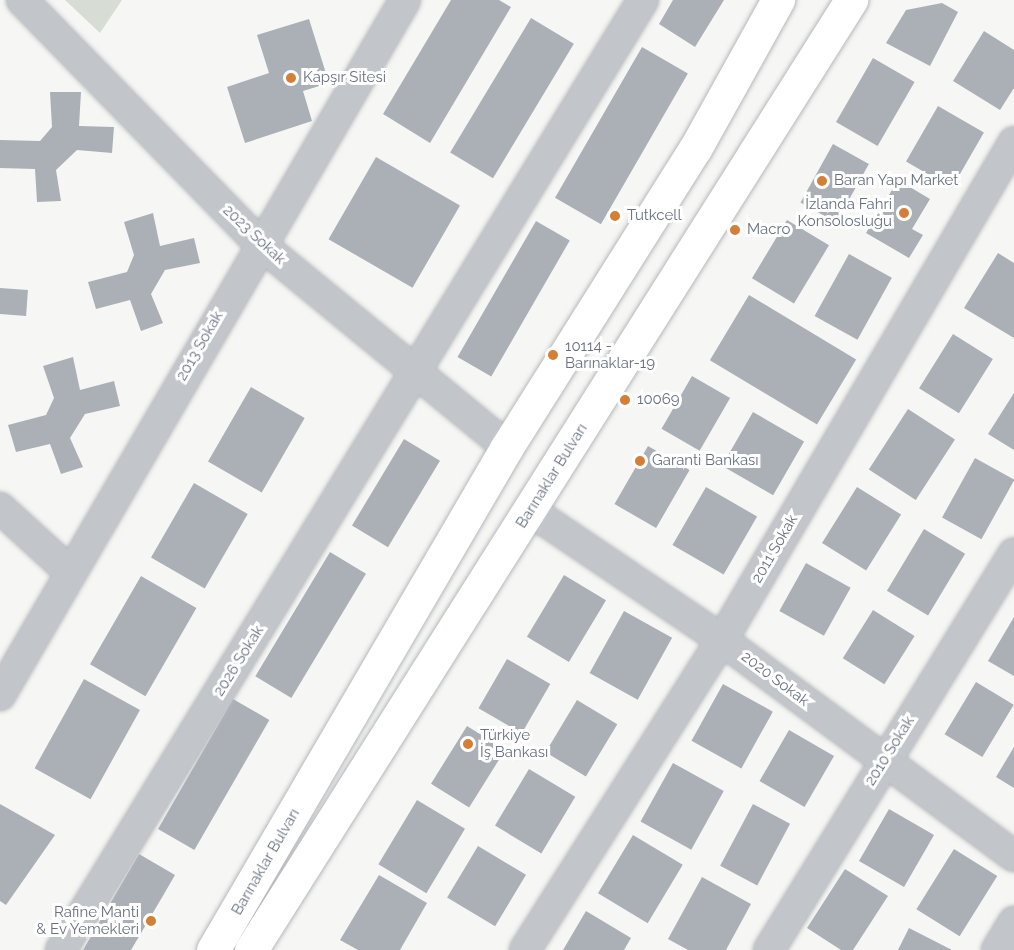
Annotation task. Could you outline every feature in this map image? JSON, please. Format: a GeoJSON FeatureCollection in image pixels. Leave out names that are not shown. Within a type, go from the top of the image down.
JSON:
{"type":"FeatureCollection","features":[{"type":"Feature","properties":{"kind":"main road","name":"Barınaklar Bulvarı"},"geometry":{"type":"LineString","coordinates":[[213,950],[507,447],[695,149],[778,0]]}},
{"type":"Feature","properties":{"kind":"main road","name":"Barınaklar Bulvarı"},"geometry":{"type":"LineString","coordinates":[[251,950],[531,511],[850,0]]}},
{"type":"Feature","properties":{"kind":"street","name":"2023 Sokak"},"geometry":{"type":"LineString","coordinates":[[22,0],[260,244],[507,447]]}},
{"type":"Feature","properties":{"kind":"street","name":"2013 Sokak"},"geometry":{"type":"LineString","coordinates":[[0,695],[69,571],[405,0]]}},
{"type":"Feature","properties":{"kind":"street","name":"2026 Sokak"},"geometry":{"type":"LineString","coordinates":[[61,950],[417,373],[643,0]]}},
{"type":"Feature","properties":{"kind":"street","name":"2011 Sokak"},"geometry":{"type":"LineString","coordinates":[[525,950],[722,640],[1014,142]]}},
{"type":"Feature","properties":{"kind":"street"},"geometry":{"type":"LineString","coordinates":[[0,508],[69,571]]}},
{"type":"Feature","properties":{"kind":"street","name":"2020 Sokak"},"geometry":{"type":"LineString","coordinates":[[531,511],[722,640],[1014,856]]}},
{"type":"Feature","properties":{"kind":"street","name":"2010 Sokak"},"geometry":{"type":"LineString","coordinates":[[769,950],[884,760],[1014,554]]}},
{"type":"Feature","properties":{"kind":"street"},"geometry":{"type":"LineString","coordinates":[[997,950],[1014,922]]}},
{"type":"Feature","properties":{"kind":"shaded area"},"geometry":{"type":"Polygon","coordinates":[[[65,0],[122,0],[100,33],[65,0]]]}},
{"type":"Feature","properties":{"kind":"building"},"geometry":{"type":"Polygon","coordinates":[[[451,0],[499,0],[511,7],[430,143],[383,114],[451,0]]]}},
{"type":"Feature","properties":{"kind":"building"},"geometry":{"type":"Polygon","coordinates":[[[673,0],[724,0],[695,47],[659,24],[673,0]]]}},
{"type":"Feature","properties":{"kind":"building"},"geometry":{"type":"Polygon","coordinates":[[[942,3],[958,12],[930,66],[886,43],[906,10],[942,3]]]}},
{"type":"Feature","properties":{"kind":"building"},"geometry":{"type":"Polygon","coordinates":[[[531,18],[574,44],[493,178],[450,153],[531,18]]]}},
{"type":"Feature","properties":{"kind":"building","name":"Kapşır Sitesi"},"geometry":{"type":"Polygon","coordinates":[[[309,19],[329,83],[303,91],[312,121],[245,143],[227,87],[269,73],[257,35],[309,19]]]}},
{"type":"Feature","properties":{"kind":"building"},"geometry":{"type":"Polygon","coordinates":[[[984,31],[1014,50],[1014,88],[1000,110],[953,81],[984,31]]]}},
{"type":"Feature","properties":{"kind":"building"},"geometry":{"type":"Polygon","coordinates":[[[642,47],[688,74],[601,224],[555,198],[642,47]]]}},
{"type":"Feature","properties":{"kind":"building"},"geometry":{"type":"Polygon","coordinates":[[[873,58],[915,82],[878,146],[836,122],[873,58]]]}},
{"type":"Feature","properties":{"kind":"building"},"geometry":{"type":"Polygon","coordinates":[[[50,92],[81,92],[79,126],[114,127],[112,153],[77,150],[56,170],[61,201],[37,202],[35,169],[0,168],[0,140],[40,141],[52,127],[50,92]]]}},
{"type":"Feature","properties":{"kind":"building"},"geometry":{"type":"Polygon","coordinates":[[[938,106],[984,132],[952,188],[906,161],[938,106]]]}},
{"type":"Feature","properties":{"kind":"building"},"geometry":{"type":"Polygon","coordinates":[[[833,144],[869,164],[836,222],[801,203],[833,144]]]}},
{"type":"Feature","properties":{"kind":"building"},"geometry":{"type":"Polygon","coordinates":[[[376,157],[460,206],[413,288],[328,239],[376,157]]]}},
{"type":"Feature","properties":{"kind":"building"},"geometry":{"type":"Polygon","coordinates":[[[898,180],[930,199],[912,229],[923,235],[909,258],[866,233],[898,180]]]}},
{"type":"Feature","properties":{"kind":"building"},"geometry":{"type":"Polygon","coordinates":[[[153,213],[160,246],[194,238],[200,263],[165,270],[151,294],[163,323],[141,331],[130,300],[96,309],[88,282],[127,272],[134,255],[124,222],[153,213]]]}},
{"type":"Feature","properties":{"kind":"building"},"geometry":{"type":"Polygon","coordinates":[[[787,220],[829,245],[794,304],[752,278],[787,220]]]}},
{"type":"Feature","properties":{"kind":"building"},"geometry":{"type":"Polygon","coordinates":[[[536,221],[570,240],[491,376],[458,357],[536,221]]]}},
{"type":"Feature","properties":{"kind":"building"},"geometry":{"type":"Polygon","coordinates":[[[998,253],[1014,263],[1014,338],[964,308],[998,253]]]}},
{"type":"Feature","properties":{"kind":"building"},"geometry":{"type":"Polygon","coordinates":[[[849,254],[892,278],[857,340],[815,316],[849,254]]]}},
{"type":"Feature","properties":{"kind":"building"},"geometry":{"type":"Polygon","coordinates":[[[0,288],[28,290],[26,316],[0,314],[0,288]]]}},
{"type":"Feature","properties":{"kind":"building"},"geometry":{"type":"Polygon","coordinates":[[[749,295],[856,359],[817,425],[710,360],[749,295]]]}},
{"type":"Feature","properties":{"kind":"building"},"geometry":{"type":"Polygon","coordinates":[[[953,334],[993,359],[959,413],[919,388],[953,334]]]}},
{"type":"Feature","properties":{"kind":"building"},"geometry":{"type":"Polygon","coordinates":[[[73,357],[80,390],[114,381],[120,406],[85,414],[70,438],[83,467],[61,474],[50,444],[16,452],[8,425],[46,415],[54,398],[43,366],[73,357]]]}},
{"type":"Feature","properties":{"kind":"building"},"geometry":{"type":"Polygon","coordinates":[[[692,376],[730,398],[700,451],[662,429],[692,376]]]}},
{"type":"Feature","properties":{"kind":"building"},"geometry":{"type":"Polygon","coordinates":[[[251,387],[305,418],[262,492],[208,461],[251,387]]]}},
{"type":"Feature","properties":{"kind":"building"},"geometry":{"type":"Polygon","coordinates":[[[1014,393],[1014,450],[988,434],[1014,393]]]}},
{"type":"Feature","properties":{"kind":"building"},"geometry":{"type":"Polygon","coordinates":[[[908,409],[955,439],[916,500],[869,469],[908,409]]]}},
{"type":"Feature","properties":{"kind":"building"},"geometry":{"type":"Polygon","coordinates":[[[753,412],[804,441],[773,495],[722,466],[753,412]]]}},
{"type":"Feature","properties":{"kind":"building"},"geometry":{"type":"Polygon","coordinates":[[[404,439],[440,461],[388,547],[352,526],[404,439]]]}},
{"type":"Feature","properties":{"kind":"building"},"geometry":{"type":"Polygon","coordinates":[[[648,446],[690,470],[656,528],[614,504],[648,446]]]}},
{"type":"Feature","properties":{"kind":"building"},"geometry":{"type":"Polygon","coordinates":[[[975,458],[1014,480],[981,539],[942,517],[975,458]]]}},
{"type":"Feature","properties":{"kind":"building"},"geometry":{"type":"Polygon","coordinates":[[[194,483],[248,514],[205,588],[151,557],[194,483]]]}},
{"type":"Feature","properties":{"kind":"building"},"geometry":{"type":"Polygon","coordinates":[[[706,487],[757,516],[724,575],[672,545],[706,487]]]}},
{"type":"Feature","properties":{"kind":"building"},"geometry":{"type":"Polygon","coordinates":[[[857,487],[901,515],[866,571],[822,543],[857,487]]]}},
{"type":"Feature","properties":{"kind":"building"},"geometry":{"type":"Polygon","coordinates":[[[924,529],[965,554],[928,615],[887,591],[924,529]]]}},
{"type":"Feature","properties":{"kind":"building"},"geometry":{"type":"Polygon","coordinates":[[[330,552],[366,574],[291,698],[255,676],[330,552]]]}},
{"type":"Feature","properties":{"kind":"building"},"geometry":{"type":"Polygon","coordinates":[[[806,563],[851,588],[824,636],[779,611],[806,563]]]}},
{"type":"Feature","properties":{"kind":"building"},"geometry":{"type":"Polygon","coordinates":[[[564,575],[606,600],[569,662],[527,637],[564,575]]]}},
{"type":"Feature","properties":{"kind":"building"},"geometry":{"type":"Polygon","coordinates":[[[141,576],[196,608],[145,696],[90,664],[141,576]]]}},
{"type":"Feature","properties":{"kind":"building"},"geometry":{"type":"Polygon","coordinates":[[[873,610],[915,636],[884,684],[843,658],[873,610]]]}},
{"type":"Feature","properties":{"kind":"building"},"geometry":{"type":"Polygon","coordinates":[[[624,611],[672,638],[638,700],[590,673],[624,611]]]}},
{"type":"Feature","properties":{"kind":"building"},"geometry":{"type":"Polygon","coordinates":[[[1014,617],[1014,676],[988,661],[1014,617]]]}},
{"type":"Feature","properties":{"kind":"building"},"geometry":{"type":"Polygon","coordinates":[[[507,659],[550,684],[522,733],[478,708],[507,659]]]}},
{"type":"Feature","properties":{"kind":"building"},"geometry":{"type":"Polygon","coordinates":[[[84,679],[140,710],[91,799],[35,768],[84,679]]]}},
{"type":"Feature","properties":{"kind":"building"},"geometry":{"type":"Polygon","coordinates":[[[976,682],[1014,705],[982,757],[945,734],[976,682]]]}},
{"type":"Feature","properties":{"kind":"building"},"geometry":{"type":"Polygon","coordinates":[[[723,684],[773,712],[741,768],[691,741],[723,684]]]}},
{"type":"Feature","properties":{"kind":"building"},"geometry":{"type":"Polygon","coordinates":[[[233,699],[269,720],[194,850],[158,829],[233,699]]]}},
{"type":"Feature","properties":{"kind":"building"},"geometry":{"type":"Polygon","coordinates":[[[577,700],[617,724],[586,776],[546,752],[577,700]]]}},
{"type":"Feature","properties":{"kind":"building"},"geometry":{"type":"Polygon","coordinates":[[[467,726],[505,750],[469,808],[431,784],[467,726]]]}},
{"type":"Feature","properties":{"kind":"building"},"geometry":{"type":"Polygon","coordinates":[[[789,730],[834,756],[805,807],[760,781],[789,730]]]}},
{"type":"Feature","properties":{"kind":"building"},"geometry":{"type":"Polygon","coordinates":[[[1014,747],[1014,788],[996,777],[1014,747]]]}},
{"type":"Feature","properties":{"kind":"building"},"geometry":{"type":"Polygon","coordinates":[[[673,763],[724,791],[691,850],[641,822],[673,763]]]}},
{"type":"Feature","properties":{"kind":"building"},"geometry":{"type":"Polygon","coordinates":[[[529,769],[575,797],[541,853],[495,826],[529,769]]]}},
{"type":"Feature","properties":{"kind":"building"},"geometry":{"type":"Polygon","coordinates":[[[417,800],[465,829],[426,893],[378,864],[417,800]]]}},
{"type":"Feature","properties":{"kind":"building"},"geometry":{"type":"Polygon","coordinates":[[[0,804],[55,835],[6,905],[0,901],[0,804]]]}},
{"type":"Feature","properties":{"kind":"building"},"geometry":{"type":"Polygon","coordinates":[[[753,804],[790,824],[757,886],[720,866],[753,804]]]}},
{"type":"Feature","properties":{"kind":"building"},"geometry":{"type":"Polygon","coordinates":[[[889,809],[934,835],[904,887],[859,861],[889,809]]]}},
{"type":"Feature","properties":{"kind":"building"},"geometry":{"type":"Polygon","coordinates":[[[633,835],[683,865],[648,923],[598,893],[633,835]]]}},
{"type":"Feature","properties":{"kind":"building"},"geometry":{"type":"Polygon","coordinates":[[[478,846],[526,875],[495,926],[447,897],[478,846]]]}},
{"type":"Feature","properties":{"kind":"building"},"geometry":{"type":"Polygon","coordinates":[[[954,849],[997,876],[960,936],[916,909],[954,849]]]}},
{"type":"Feature","properties":{"kind":"building"},"geometry":{"type":"Polygon","coordinates":[[[139,854],[175,875],[164,894],[131,950],[83,950],[139,854]]]}},
{"type":"Feature","properties":{"kind":"building"},"geometry":{"type":"Polygon","coordinates":[[[845,869],[888,896],[853,950],[841,950],[807,928],[845,869]]]}},
{"type":"Feature","properties":{"kind":"building"},"geometry":{"type":"Polygon","coordinates":[[[379,875],[427,903],[400,950],[358,950],[340,940],[379,875]]]}},
{"type":"Feature","properties":{"kind":"building"},"geometry":{"type":"Polygon","coordinates":[[[702,877],[751,904],[726,950],[688,950],[668,939],[702,877]]]}},
{"type":"Feature","properties":{"kind":"building"},"geometry":{"type":"Polygon","coordinates":[[[586,911],[631,938],[624,950],[563,950],[586,911]]]}},
{"type":"Feature","properties":{"kind":"building"},"geometry":{"type":"Polygon","coordinates":[[[909,928],[952,950],[898,950],[909,928]]]}},
{"type":"Feature","properties":{"kind":"place","name":"Kapşır Sitesi"},"geometry":{"type":"Point","coordinates":[291,78]}},
{"type":"Feature","properties":{"kind":"place","name":"Baran Yapı Market"},"geometry":{"type":"Point","coordinates":[822,181]}},
{"type":"Feature","properties":{"kind":"place","name":"İzlanda Fahri Konsolosluğu"},"geometry":{"type":"Point","coordinates":[904,213]}},
{"type":"Feature","properties":{"kind":"place","name":"Tutkcell"},"geometry":{"type":"Point","coordinates":[615,216]}},
{"type":"Feature","properties":{"kind":"place","name":"Macro"},"geometry":{"type":"Point","coordinates":[735,230]}},
{"type":"Feature","properties":{"kind":"place","name":"10114 - Barınaklar-19"},"geometry":{"type":"Point","coordinates":[553,355]}},
{"type":"Feature","properties":{"kind":"place","name":"10069"},"geometry":{"type":"Point","coordinates":[625,400]}},
{"type":"Feature","properties":{"kind":"place","name":"Garanti Bankası"},"geometry":{"type":"Point","coordinates":[640,461]}},
{"type":"Feature","properties":{"kind":"place","name":"Türkiye İş Bankası"},"geometry":{"type":"Point","coordinates":[468,744]}},
{"type":"Feature","properties":{"kind":"place","name":"Rafine Manti & Ev Yemekleri"},"geometry":{"type":"Point","coordinates":[151,921]}}]}
